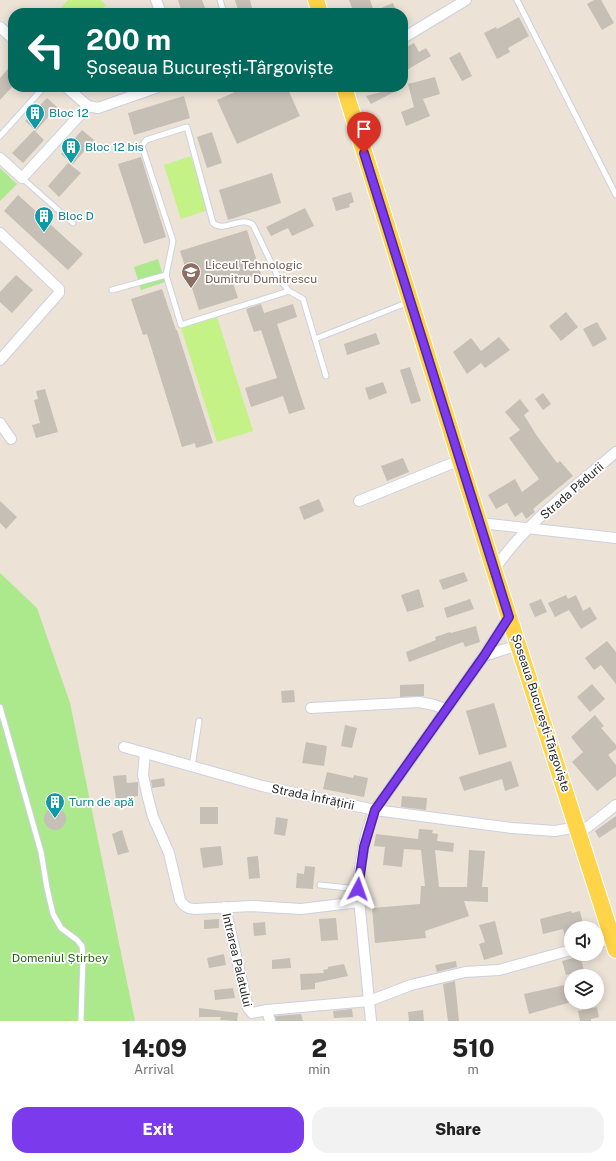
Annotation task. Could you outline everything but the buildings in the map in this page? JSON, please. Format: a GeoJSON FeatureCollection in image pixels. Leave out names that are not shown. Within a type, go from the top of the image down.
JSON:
{"type":"FeatureCollection","features":[{"type":"Feature","properties":{"kind":"main road","name":"Șoseaua București-Târgoviște"},"geometry":{"type":"LineString","coordinates":[[346,92],[494,570],[579,830],[614,944]]}},
{"type":"Feature","properties":{"kind":"street"},"geometry":{"type":"LineString","coordinates":[[408,35],[466,0]]}},
{"type":"Feature","properties":{"kind":"street"},"geometry":{"type":"LineString","coordinates":[[0,27],[8,34]]}},
{"type":"Feature","properties":{"kind":"street"},"geometry":{"type":"LineString","coordinates":[[72,92],[88,106],[98,108],[144,92]]}},
{"type":"Feature","properties":{"kind":"street"},"geometry":{"type":"LineString","coordinates":[[0,158],[22,178],[88,106]]}},
{"type":"Feature","properties":{"kind":"street"},"geometry":{"type":"LineString","coordinates":[[0,233],[59,289],[59,293],[0,359]]}},
{"type":"Feature","properties":{"kind":"street"},"geometry":{"type":"LineString","coordinates":[[0,423],[10,438]]}},
{"type":"Feature","properties":{"kind":"street","name":"Strada Pădurii"},"geometry":{"type":"LineString","coordinates":[[494,570],[507,550],[527,529],[616,452]]}},
{"type":"Feature","properties":{"kind":"street"},"geometry":{"type":"LineString","coordinates":[[360,501],[460,460]]}},
{"type":"Feature","properties":{"kind":"street"},"geometry":{"type":"LineString","coordinates":[[480,523],[616,538]]}},
{"type":"Feature","properties":{"kind":"street"},"geometry":{"type":"LineString","coordinates":[[371,1021],[358,889],[364,847],[375,810],[445,709],[484,656],[509,617]]}},
{"type":"Feature","properties":{"kind":"street"},"geometry":{"type":"LineString","coordinates":[[484,656],[518,645]]}},
{"type":"Feature","properties":{"kind":"street"},"geometry":{"type":"LineString","coordinates":[[312,708],[419,702],[445,709]]}},
{"type":"Feature","properties":{"kind":"street","name":"Strada Înfrățirii"},"geometry":{"type":"LineString","coordinates":[[124,747],[262,786],[375,810],[512,828],[555,831],[579,830]]}},
{"type":"Feature","properties":{"kind":"street","name":"Intrarea Palatului"},"geometry":{"type":"LineString","coordinates":[[145,753],[143,775],[147,794],[153,817],[169,853],[180,900],[183,906],[188,909],[252,906],[301,909],[359,902]]}},
{"type":"Feature","properties":{"kind":"street"},"geometry":{"type":"LineString","coordinates":[[579,830],[616,805]]}},
{"type":"Feature","properties":{"kind":"street","name":"Intrarea Palatului"},"geometry":{"type":"LineString","coordinates":[[225,907],[250,1017],[267,1010],[369,1001],[411,985],[465,972],[498,970],[564,952]]}},
{"type":"Feature","properties":{"kind":"street"},"geometry":{"type":"LineString","coordinates":[[604,943],[614,944]]}},
{"type":"Feature","properties":{"kind":"street"},"geometry":{"type":"LineString","coordinates":[[267,1010],[270,1021]]}},
{"type":"Feature","properties":{"kind":"lane"},"geometry":{"type":"LineString","coordinates":[[517,0],[616,195]]}},
{"type":"Feature","properties":{"kind":"lane"},"geometry":{"type":"LineString","coordinates":[[0,136],[40,92]]}},
{"type":"Feature","properties":{"kind":"lane"},"geometry":{"type":"LineString","coordinates":[[289,291],[181,325],[166,275],[173,241],[142,146],[146,140],[187,127],[213,223],[217,226],[222,226],[248,221],[253,225],[279,279],[289,291],[303,299],[326,376]]}},
{"type":"Feature","properties":{"kind":"lane"},"geometry":{"type":"LineString","coordinates":[[22,178],[73,223]]}},
{"type":"Feature","properties":{"kind":"lane"},"geometry":{"type":"LineString","coordinates":[[112,290],[166,275]]}},
{"type":"Feature","properties":{"kind":"lane"},"geometry":{"type":"LineString","coordinates":[[315,339],[410,302]]}},
{"type":"Feature","properties":{"kind":"lane"},"geometry":{"type":"LineString","coordinates":[[0,708],[41,852],[53,914],[61,928],[77,940],[82,946],[81,1021]]}},
{"type":"Feature","properties":{"kind":"lane"},"geometry":{"type":"LineString","coordinates":[[192,767],[199,721]]}},
{"type":"Feature","properties":{"kind":"lane"},"geometry":{"type":"LineString","coordinates":[[320,885],[358,889]]}},
{"type":"Feature","properties":{"kind":"green space"},"geometry":{"type":"Polygon","coordinates":[[[68,0],[100,0],[106,5],[103,8],[61,8],[68,0]]]}},
{"type":"Feature","properties":{"kind":"green space"},"geometry":{"type":"Polygon","coordinates":[[[191,156],[208,210],[181,219],[164,165],[191,156]]]}},
{"type":"Feature","properties":{"kind":"green space"},"geometry":{"type":"Polygon","coordinates":[[[0,168],[17,184],[0,201],[0,168]]]}},
{"type":"Feature","properties":{"kind":"green space"},"geometry":{"type":"Polygon","coordinates":[[[158,259],[165,282],[141,290],[134,267],[158,259]]]}},
{"type":"Feature","properties":{"kind":"green space"},"geometry":{"type":"Polygon","coordinates":[[[217,317],[253,431],[217,442],[181,328],[217,317]]]}},
{"type":"Feature","properties":{"kind":"green space","name":"Domeniul Știrbey"},"geometry":{"type":"Polygon","coordinates":[[[0,573],[37,608],[70,703],[135,1021],[0,1021],[0,573]]]}},
{"type":"Feature","properties":{"kind":"place","name":"Bloc 12"},"geometry":{"type":"Point","coordinates":[35,130]}},
{"type":"Feature","properties":{"kind":"place","name":"Bloc 12 bis"},"geometry":{"type":"Point","coordinates":[71,164]}},
{"type":"Feature","properties":{"kind":"place","name":"Bloc D"},"geometry":{"type":"Point","coordinates":[44,233]}},
{"type":"Feature","properties":{"kind":"place","name":"Liceul Tehnologic Dumitru Dumitrescu"},"geometry":{"type":"Point","coordinates":[191,289]}},
{"type":"Feature","properties":{"kind":"place","name":"Turn de apă"},"geometry":{"type":"Point","coordinates":[55,819]}},
{"type":"Feature","properties":{"kind":"route"},"geometry":{"type":"LineString","coordinates":[[358,889],[360,866],[364,847],[370,821],[375,810],[445,709],[484,656],[509,617],[364,153]]}}]}
